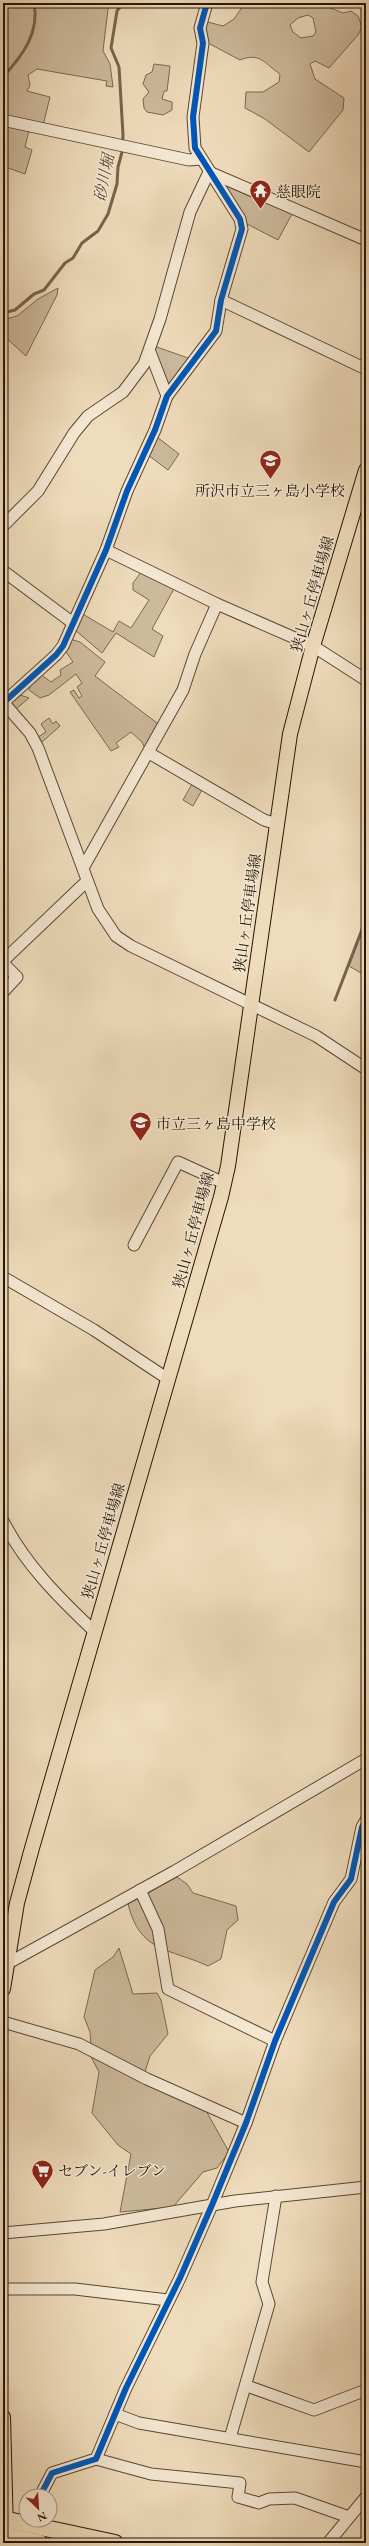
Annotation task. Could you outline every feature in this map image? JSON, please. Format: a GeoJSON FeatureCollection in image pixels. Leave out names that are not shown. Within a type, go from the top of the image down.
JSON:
{"type":"FeatureCollection","features":[{"type":"Feature","properties":{"kind":"highway"},"geometry":{"type":"LineString","coordinates":[[5,2519],[115,2543]]}},
{"type":"Feature","properties":{"kind":"highway"},"geometry":{"type":"LineString","coordinates":[[5,2538],[40,2543]]}},
{"type":"Feature","properties":{"kind":"main road","name":"狭山ヶ丘停車場線"},"geometry":{"type":"LineString","coordinates":[[3,1989],[4,1966],[17,1903],[224,1183],[290,734],[313,646],[366,470]]}},
{"type":"Feature","properties":{"kind":"main road"},"geometry":{"type":"LineString","coordinates":[[3,2417],[5,2538]]}},
{"type":"Feature","properties":{"kind":"street"},"geometry":{"type":"LineString","coordinates":[[207,3],[200,28],[203,43],[193,117],[194,148],[240,219],[242,229],[221,300],[213,337],[167,396],[155,430],[127,491],[106,550],[63,646],[56,655],[3,702],[30,733],[38,748],[98,909],[116,936],[131,946],[250,1006],[316,1036],[366,1069]]}},
{"type":"Feature","properties":{"kind":"street"},"geometry":{"type":"LineString","coordinates":[[8,120],[122,147],[189,160],[200,159]]}},
{"type":"Feature","properties":{"kind":"street"},"geometry":{"type":"LineString","coordinates":[[210,172],[366,240]]}},
{"type":"Feature","properties":{"kind":"street"},"geometry":{"type":"LineString","coordinates":[[3,526],[38,491],[74,433],[88,416],[123,392],[144,364],[150,352],[190,212],[210,172]]}},
{"type":"Feature","properties":{"kind":"street"},"geometry":{"type":"LineString","coordinates":[[221,300],[366,369]]}},
{"type":"Feature","properties":{"kind":"street"},"geometry":{"type":"LineString","coordinates":[[150,352],[167,396]]}},
{"type":"Feature","properties":{"kind":"street"},"geometry":{"type":"LineString","coordinates":[[106,550],[217,604],[313,646],[366,680]]}},
{"type":"Feature","properties":{"kind":"street"},"geometry":{"type":"LineString","coordinates":[[3,571],[72,623]]}},
{"type":"Feature","properties":{"kind":"street"},"geometry":{"type":"LineString","coordinates":[[83,868],[149,753],[183,690],[195,654],[217,604]]}},
{"type":"Feature","properties":{"kind":"street"},"geometry":{"type":"LineString","coordinates":[[149,753],[264,820],[277,824]]}},
{"type":"Feature","properties":{"kind":"street"},"geometry":{"type":"LineString","coordinates":[[3,992],[17,977],[3,962],[88,881]]}},
{"type":"Feature","properties":{"kind":"street"},"geometry":{"type":"LineString","coordinates":[[134,1245],[178,1162],[224,1183]]}},
{"type":"Feature","properties":{"kind":"street"},"geometry":{"type":"LineString","coordinates":[[3,1277],[88,1326],[168,1379]]}},
{"type":"Feature","properties":{"kind":"street"},"geometry":{"type":"LineString","coordinates":[[3,1521],[26,1558],[57,1597],[94,1631]]}},
{"type":"Feature","properties":{"kind":"street"},"geometry":{"type":"LineString","coordinates":[[4,1966],[140,1890],[366,1759]]}},
{"type":"Feature","properties":{"kind":"street"},"geometry":{"type":"LineString","coordinates":[[96,2459],[115,2414],[168,2300],[180,2278],[212,2205],[246,2123],[275,2041],[334,1902],[351,1879],[362,1827],[366,1820]]}},
{"type":"Feature","properties":{"kind":"street"},"geometry":{"type":"LineString","coordinates":[[140,1890],[158,1929],[168,1989],[275,2041]]}},
{"type":"Feature","properties":{"kind":"street"},"geometry":{"type":"LineString","coordinates":[[3,2022],[79,2044],[147,2079],[246,2123]]}},
{"type":"Feature","properties":{"kind":"street"},"geometry":{"type":"LineString","coordinates":[[3,2233],[104,2224],[212,2205],[276,2196],[366,2188]]}},
{"type":"Feature","properties":{"kind":"street"},"geometry":{"type":"LineString","coordinates":[[230,2438],[247,2386],[269,2304],[262,2282],[276,2196]]}},
{"type":"Feature","properties":{"kind":"street"},"geometry":{"type":"LineString","coordinates":[[3,2289],[75,2289],[168,2300]]}},
{"type":"Feature","properties":{"kind":"street"},"geometry":{"type":"LineString","coordinates":[[247,2386],[314,2410],[366,2390]]}},
{"type":"Feature","properties":{"kind":"street"},"geometry":{"type":"LineString","coordinates":[[115,2414],[139,2422],[366,2462]]}},
{"type":"Feature","properties":{"kind":"street"},"geometry":{"type":"LineString","coordinates":[[44,2488],[52,2473],[96,2459],[151,2474],[240,2482],[238,2497],[259,2503],[269,2499],[295,2498],[349,2518]]}},
{"type":"Feature","properties":{"kind":"street"},"geometry":{"type":"LineString","coordinates":[[328,2543],[366,2497]]}},
{"type":"Feature","properties":{"kind":"shaded area"},"geometry":{"type":"Polygon","coordinates":[[[4,3],[113,3],[108,9],[103,51],[110,64],[113,87],[106,86],[107,81],[37,69],[28,75],[30,85],[27,91],[50,97],[43,126],[3,119],[4,3]]]}},
{"type":"Feature","properties":{"kind":"shaded area"},"geometry":{"type":"Polygon","coordinates":[[[245,3],[318,3],[343,13],[351,11],[358,16],[362,27],[358,35],[329,68],[315,61],[310,64],[315,79],[344,98],[343,110],[309,152],[265,119],[245,108],[246,92],[263,92],[279,82],[280,74],[262,60],[252,57],[240,60],[208,43],[204,21],[223,26],[234,19],[245,3]],[[308,15],[298,18],[290,25],[293,32],[301,38],[313,36],[316,32],[313,18],[308,15]]]}},
{"type":"Feature","properties":{"kind":"shaded area"},"geometry":{"type":"Polygon","coordinates":[[[154,64],[170,66],[167,91],[164,91],[162,99],[172,102],[172,110],[163,115],[147,112],[144,108],[143,99],[149,92],[143,84],[146,75],[152,72],[154,64]]]}},
{"type":"Feature","properties":{"kind":"shaded area"},"geometry":{"type":"Polygon","coordinates":[[[7,124],[29,130],[25,147],[32,150],[25,174],[3,166],[3,130],[7,124]]]}},
{"type":"Feature","properties":{"kind":"shaded area"},"geometry":{"type":"Polygon","coordinates":[[[220,180],[293,212],[278,240],[245,223],[220,180]]]}},
{"type":"Feature","properties":{"kind":"shaded area"},"geometry":{"type":"Polygon","coordinates":[[[58,288],[57,295],[26,356],[3,335],[3,320],[17,316],[38,299],[58,288]]]}},
{"type":"Feature","properties":{"kind":"shaded area"},"geometry":{"type":"Polygon","coordinates":[[[154,346],[191,359],[170,387],[165,385],[154,346]]]}},
{"type":"Feature","properties":{"kind":"shaded area"},"geometry":{"type":"Polygon","coordinates":[[[157,437],[179,454],[168,470],[148,455],[157,437]]]}},
{"type":"Feature","properties":{"kind":"shaded area"},"geometry":{"type":"Polygon","coordinates":[[[142,571],[175,587],[152,629],[163,636],[154,657],[116,633],[102,653],[75,630],[81,613],[113,632],[119,621],[131,628],[149,600],[133,590],[133,583],[142,571]]]}},
{"type":"Feature","properties":{"kind":"shaded area"},"geometry":{"type":"Polygon","coordinates":[[[70,639],[80,642],[105,662],[95,676],[161,726],[146,751],[142,742],[131,732],[116,743],[119,747],[111,751],[70,692],[74,690],[79,698],[82,696],[77,687],[82,683],[76,674],[49,695],[40,698],[29,690],[29,684],[39,673],[51,682],[61,675],[60,670],[73,662],[64,649],[70,639]]]}},
{"type":"Feature","properties":{"kind":"shaded area"},"geometry":{"type":"Polygon","coordinates":[[[17,694],[29,698],[16,709],[11,704],[11,699],[17,694]]]}},
{"type":"Feature","properties":{"kind":"shaded area"},"geometry":{"type":"Polygon","coordinates":[[[49,718],[53,724],[56,721],[60,726],[41,743],[38,737],[46,732],[41,724],[49,718]]]}},
{"type":"Feature","properties":{"kind":"shaded area"},"geometry":{"type":"Polygon","coordinates":[[[193,782],[203,788],[193,806],[183,800],[193,782]]]}},
{"type":"Feature","properties":{"kind":"shaded area"},"geometry":{"type":"Polygon","coordinates":[[[361,935],[366,936],[366,976],[349,966],[361,935]]]}},
{"type":"Feature","properties":{"kind":"shaded area"},"geometry":{"type":"Polygon","coordinates":[[[177,1877],[187,1884],[193,1893],[236,1906],[238,1920],[227,1930],[221,1959],[208,1966],[158,1947],[140,1932],[133,1920],[128,1904],[177,1877]]]}},
{"type":"Feature","properties":{"kind":"shaded area"},"geometry":{"type":"Polygon","coordinates":[[[119,1948],[133,1994],[157,1993],[161,2000],[168,2034],[150,2056],[142,2081],[204,2107],[229,2152],[217,2168],[203,2172],[173,2207],[120,2212],[131,2154],[118,2145],[92,2113],[99,2072],[92,2059],[90,2032],[84,2017],[95,1970],[113,1957],[119,1948]]]}},
{"type":"Feature","properties":{"kind":"waterway"},"geometry":{"type":"LineString","coordinates":[[3,77],[17,61],[32,34],[35,14],[34,3]]}},
{"type":"Feature","properties":{"kind":"waterway","name":"砂川堀"},"geometry":{"type":"LineString","coordinates":[[3,313],[15,310],[34,294],[44,290],[65,263],[73,258],[82,243],[98,231],[108,214],[117,184],[118,167],[122,152],[123,135],[119,67],[111,48],[117,11],[123,3]]}},
{"type":"Feature","properties":{"kind":"waterway"},"geometry":{"type":"LineString","coordinates":[[335,1000],[366,919]]}},
{"type":"Feature","properties":{"kind":"cycle path"},"geometry":{"type":"LineString","coordinates":[[3,703],[56,655],[63,646],[106,550],[127,491],[155,430],[167,396],[216,331],[221,300],[242,229],[240,219],[195,148],[193,117],[203,43],[200,28],[207,3]]}},
{"type":"Feature","properties":{"kind":"cycle path"},"geometry":{"type":"LineString","coordinates":[[44,2488],[52,2473],[96,2459],[126,2388],[180,2278],[212,2205],[246,2123],[275,2041],[334,1902],[351,1879],[362,1827],[366,1820]]}},
{"type":"Feature","properties":{"kind":"place","name":"慈眼院"},"geometry":{"type":"Point","coordinates":[261,210]}},
{"type":"Feature","properties":{"kind":"place","name":"所沢市立三ヶ島小学校"},"geometry":{"type":"Point","coordinates":[270,480]}},
{"type":"Feature","properties":{"kind":"place","name":"市立三ヶ島中学校"},"geometry":{"type":"Point","coordinates":[140,1142]}},
{"type":"Feature","properties":{"kind":"place","name":"セブン-イレブン"},"geometry":{"type":"Point","coordinates":[42,2190]}}]}
